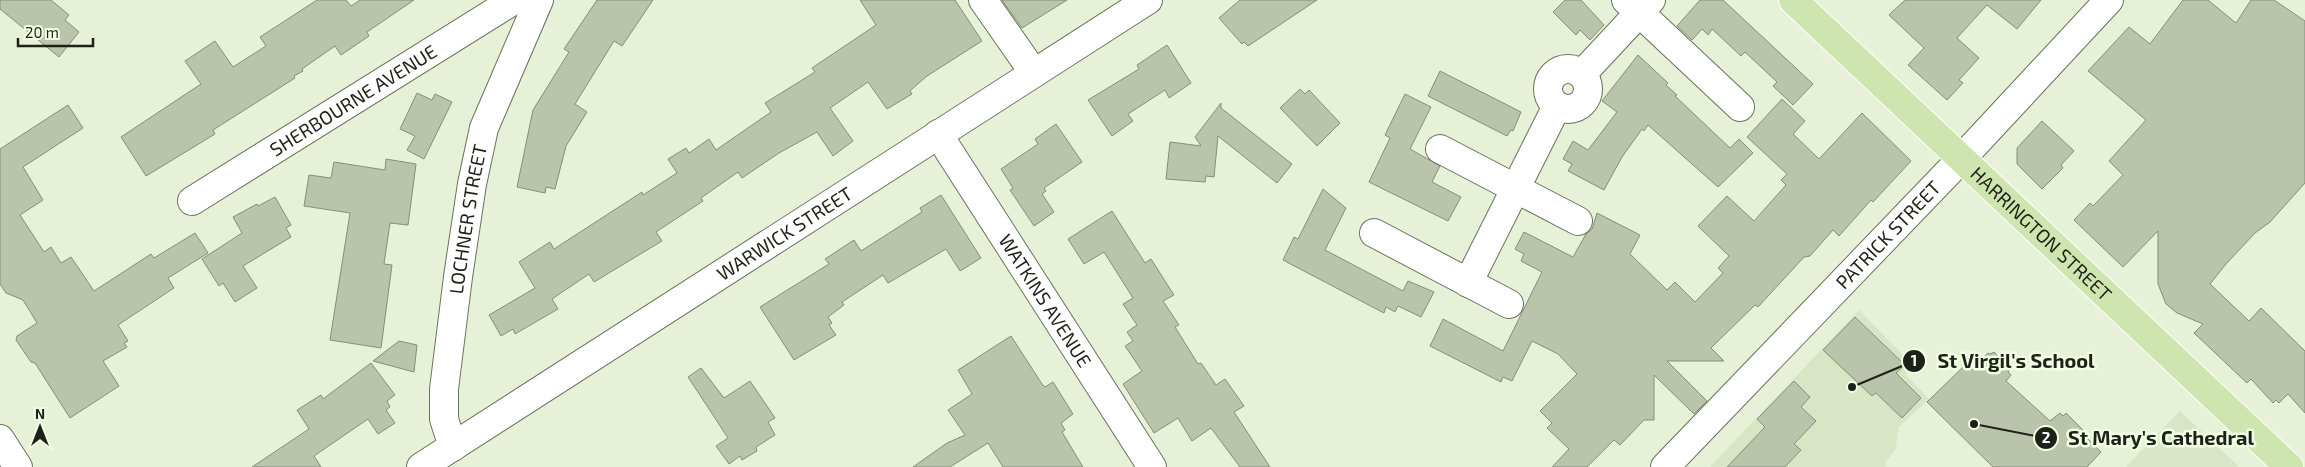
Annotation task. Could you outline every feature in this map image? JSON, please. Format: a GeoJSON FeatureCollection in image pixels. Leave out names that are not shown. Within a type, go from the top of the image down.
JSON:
{"type":"FeatureCollection","features":[{"type":"Feature","properties":{"kind":"main road","name":"HARRINGTON STREET"},"geometry":{"type":"LineString","coordinates":[[1793,0],[2289,467]]}},
{"type":"Feature","properties":{"kind":"street","name":"SHERBOURNE AVENUE"},"geometry":{"type":"LineString","coordinates":[[192,201],[514,0]]}},
{"type":"Feature","properties":{"kind":"street","name":"LOCHNER STREET"},"geometry":{"type":"LineString","coordinates":[[453,447],[444,419],[444,389],[472,184],[484,128],[539,0]]}},
{"type":"Feature","properties":{"kind":"street"},"geometry":{"type":"LineString","coordinates":[[983,0],[1034,73]]}},
{"type":"Feature","properties":{"kind":"street","name":"WARWICK STREET"},"geometry":{"type":"LineString","coordinates":[[422,467],[1148,0]]}},
{"type":"Feature","properties":{"kind":"street","name":"PATRICK STREET"},"geometry":{"type":"LineString","coordinates":[[1665,467],[1962,158],[2109,0]]}},
{"type":"Feature","properties":{"kind":"street"},"geometry":{"type":"LineString","coordinates":[[1468,283],[1557,106],[1570,109],[1583,103],[1589,92],[1589,85],[1582,74],[1639,4],[1740,107]]}},
{"type":"Feature","properties":{"kind":"street","name":"WATKINS AVENUE"},"geometry":{"type":"LineString","coordinates":[[938,134],[1152,467]]}},
{"type":"Feature","properties":{"kind":"street"},"geometry":{"type":"LineString","coordinates":[[1440,149],[1578,220]]}},
{"type":"Feature","properties":{"kind":"street"},"geometry":{"type":"LineString","coordinates":[[1374,233],[1509,304]]}},
{"type":"Feature","properties":{"kind":"street"},"geometry":{"type":"LineString","coordinates":[[0,439],[18,467]]}},
{"type":"Feature","properties":{"kind":"shaded area"},"geometry":{"type":"Polygon","coordinates":[[[1859,310],[1914,366],[1906,375],[1929,399],[1898,428],[1896,449],[1884,464],[1887,467],[1710,467],[1859,310]]]}},
{"type":"Feature","properties":{"kind":"shaded area"},"geometry":{"type":"Polygon","coordinates":[[[2180,411],[2239,467],[2126,467],[2180,411]]]}},
{"type":"Feature","properties":{"kind":"building"},"geometry":{"type":"Polygon","coordinates":[[[0,0],[51,0],[69,15],[65,20],[79,32],[59,57],[0,9],[0,0]]]}},
{"type":"Feature","properties":{"kind":"building"},"geometry":{"type":"Polygon","coordinates":[[[317,0],[346,0],[351,6],[360,0],[414,0],[367,32],[369,36],[341,55],[335,46],[302,69],[303,71],[294,76],[295,78],[213,130],[215,134],[146,176],[121,137],[201,84],[185,61],[215,41],[233,67],[266,46],[260,37],[317,0]]]}},
{"type":"Feature","properties":{"kind":"building"},"geometry":{"type":"Polygon","coordinates":[[[597,0],[653,0],[622,46],[614,41],[575,104],[587,112],[566,146],[555,189],[546,187],[545,193],[517,187],[533,110],[569,52],[564,49],[597,0]]]}},
{"type":"Feature","properties":{"kind":"building"},"geometry":{"type":"Polygon","coordinates":[[[860,0],[955,0],[982,41],[927,76],[910,91],[912,94],[887,109],[868,82],[830,108],[853,141],[833,156],[817,132],[779,153],[742,178],[738,172],[701,198],[703,201],[656,232],[662,241],[594,282],[589,274],[552,299],[558,309],[515,334],[513,329],[501,336],[489,315],[535,288],[519,262],[550,242],[554,249],[642,192],[643,195],[677,173],[668,159],[686,148],[689,153],[709,139],[716,150],[771,112],[765,103],[815,72],[812,68],[876,25],[860,0]]]}},
{"type":"Feature","properties":{"kind":"building"},"geometry":{"type":"Polygon","coordinates":[[[1002,0],[1067,0],[1022,28],[1002,0]]]}},
{"type":"Feature","properties":{"kind":"building"},"geometry":{"type":"Polygon","coordinates":[[[1240,0],[1317,0],[1248,46],[1244,42],[1242,44],[1219,18],[1240,0]]]}},
{"type":"Feature","properties":{"kind":"building"},"geometry":{"type":"Polygon","coordinates":[[[1565,0],[1581,0],[1604,25],[1590,40],[1580,30],[1576,35],[1553,12],[1565,0]]]}},
{"type":"Feature","properties":{"kind":"building"},"geometry":{"type":"Polygon","coordinates":[[[1700,0],[1723,0],[1813,84],[1793,105],[1773,86],[1777,82],[1745,52],[1741,56],[1712,29],[1708,35],[1702,29],[1692,40],[1677,26],[1700,0]]]}},
{"type":"Feature","properties":{"kind":"building"},"geometry":{"type":"Polygon","coordinates":[[[1905,0],[2041,0],[2017,29],[1987,5],[1957,38],[1979,58],[1959,80],[1963,83],[1947,100],[1908,65],[1924,48],[1889,15],[1905,0]]]}},
{"type":"Feature","properties":{"kind":"building"},"geometry":{"type":"Polygon","coordinates":[[[2183,0],[2208,0],[2236,23],[2251,0],[2274,0],[2305,21],[2305,183],[2270,222],[2255,233],[2210,284],[2249,321],[2261,308],[2305,351],[2305,413],[2288,394],[2279,403],[2276,400],[2273,403],[2251,379],[2247,383],[2194,333],[2203,324],[2177,313],[2166,304],[2158,284],[2158,231],[2123,267],[2074,220],[2090,203],[2093,206],[2123,175],[2109,161],[2146,120],[2088,71],[2129,27],[2150,44],[2183,0]]]}},
{"type":"Feature","properties":{"kind":"building"},"geometry":{"type":"Polygon","coordinates":[[[1167,45],[1191,83],[1169,98],[1165,90],[1128,114],[1133,121],[1112,136],[1088,100],[1139,69],[1137,65],[1167,45]]]}},
{"type":"Feature","properties":{"kind":"building"},"geometry":{"type":"Polygon","coordinates":[[[1638,55],[1668,83],[1666,85],[1677,95],[1675,96],[1730,148],[1739,139],[1753,153],[1718,187],[1648,125],[1644,131],[1642,129],[1622,157],[1604,190],[1568,171],[1572,164],[1563,159],[1573,141],[1588,150],[1617,112],[1602,101],[1638,55]]]}},
{"type":"Feature","properties":{"kind":"building"},"geometry":{"type":"Polygon","coordinates":[[[1440,71],[1521,112],[1513,131],[1511,130],[1507,136],[1428,96],[1440,71]]]}},
{"type":"Feature","properties":{"kind":"building"},"geometry":{"type":"Polygon","coordinates":[[[1300,89],[1305,94],[1309,90],[1340,123],[1317,146],[1280,108],[1300,89]]]}},
{"type":"Feature","properties":{"kind":"building"},"geometry":{"type":"Polygon","coordinates":[[[417,93],[432,100],[435,94],[452,102],[424,159],[407,150],[415,136],[400,129],[417,93]]]}},
{"type":"Feature","properties":{"kind":"building"},"geometry":{"type":"Polygon","coordinates":[[[1405,94],[1431,107],[1410,149],[1440,166],[1432,182],[1461,197],[1448,221],[1369,182],[1390,138],[1385,135],[1405,94]]]}},
{"type":"Feature","properties":{"kind":"building"},"geometry":{"type":"Polygon","coordinates":[[[1782,99],[1805,121],[1793,134],[1819,159],[1862,113],[1911,161],[1873,202],[1871,200],[1839,236],[1833,230],[1810,256],[1804,257],[1758,307],[1755,305],[1711,348],[1724,361],[1667,361],[1707,401],[1694,414],[1654,375],[1654,420],[1644,420],[1620,445],[1614,440],[1587,467],[1552,467],[1569,449],[1547,428],[1552,423],[1540,411],[1577,374],[1558,354],[1532,341],[1512,381],[1503,377],[1501,382],[1430,346],[1443,319],[1503,351],[1542,272],[1521,261],[1524,254],[1515,249],[1524,232],[1573,257],[1586,234],[1592,229],[1597,213],[1640,235],[1630,254],[1667,290],[1675,282],[1695,302],[1723,273],[1718,268],[1729,256],[1698,226],[1727,196],[1754,221],[1786,185],[1781,180],[1787,174],[1747,137],[1782,99]]]}},
{"type":"Feature","properties":{"kind":"building"},"geometry":{"type":"Polygon","coordinates":[[[1221,103],[1221,108],[1292,164],[1277,183],[1218,136],[1214,177],[1206,176],[1205,182],[1166,179],[1170,142],[1201,146],[1195,137],[1221,103]]]}},
{"type":"Feature","properties":{"kind":"building"},"geometry":{"type":"Polygon","coordinates":[[[68,105],[83,128],[23,167],[43,200],[20,215],[44,252],[51,247],[61,263],[71,257],[94,291],[151,254],[154,258],[195,233],[208,253],[168,278],[174,288],[118,325],[128,341],[124,343],[127,347],[103,361],[119,386],[70,418],[35,363],[31,362],[16,340],[17,336],[37,323],[23,300],[6,293],[0,284],[0,149],[68,105]]]}},
{"type":"Feature","properties":{"kind":"building"},"geometry":{"type":"Polygon","coordinates":[[[2042,121],[2074,151],[2061,165],[2063,168],[2042,189],[2017,164],[2017,148],[2042,121]]]}},
{"type":"Feature","properties":{"kind":"building"},"geometry":{"type":"Polygon","coordinates":[[[1056,124],[1082,162],[1044,188],[1046,191],[1042,194],[1054,212],[1034,226],[1010,190],[1013,188],[1001,169],[1038,144],[1035,139],[1056,124]]]}},
{"type":"Feature","properties":{"kind":"building"},"geometry":{"type":"Polygon","coordinates":[[[386,159],[416,164],[408,225],[390,223],[384,264],[392,265],[381,348],[330,340],[350,213],[304,206],[309,175],[331,178],[334,162],[385,170],[386,159]]]}},
{"type":"Feature","properties":{"kind":"building"},"geometry":{"type":"Polygon","coordinates":[[[1323,189],[1346,208],[1325,250],[1403,291],[1408,281],[1434,292],[1421,317],[1398,306],[1395,312],[1386,307],[1384,313],[1283,260],[1294,237],[1298,239],[1323,189]]]}},
{"type":"Feature","properties":{"kind":"building"},"geometry":{"type":"Polygon","coordinates":[[[941,195],[981,258],[960,271],[946,249],[888,283],[883,275],[842,302],[844,305],[828,317],[832,323],[829,325],[836,335],[794,360],[760,307],[829,264],[825,259],[854,240],[861,251],[922,212],[920,208],[941,195]]]}},
{"type":"Feature","properties":{"kind":"building"},"geometry":{"type":"Polygon","coordinates":[[[275,197],[291,225],[286,228],[291,237],[243,266],[257,288],[235,302],[223,283],[219,286],[202,259],[242,233],[233,217],[275,197]]]}},
{"type":"Feature","properties":{"kind":"building"},"geometry":{"type":"Polygon","coordinates":[[[1112,211],[1145,263],[1151,259],[1174,295],[1163,301],[1179,325],[1175,327],[1198,364],[1201,363],[1216,385],[1225,379],[1244,406],[1234,412],[1270,467],[1240,467],[1211,428],[1192,441],[1178,418],[1154,433],[1123,384],[1142,371],[1125,346],[1133,341],[1127,332],[1137,325],[1123,304],[1133,298],[1104,252],[1084,264],[1068,239],[1112,211]]]}},
{"type":"Feature","properties":{"kind":"building"},"geometry":{"type":"Polygon","coordinates":[[[1855,317],[1905,365],[1896,373],[1921,398],[1902,418],[1876,393],[1872,396],[1823,350],[1855,317]]]}},
{"type":"Feature","properties":{"kind":"building"},"geometry":{"type":"Polygon","coordinates":[[[1011,336],[1042,384],[1045,387],[1053,382],[1073,414],[1061,423],[1065,430],[1062,432],[1083,467],[1003,467],[988,443],[950,467],[913,467],[947,443],[965,435],[948,410],[972,394],[958,370],[1011,336]]]}},
{"type":"Feature","properties":{"kind":"building"},"geometry":{"type":"Polygon","coordinates":[[[399,341],[417,345],[414,372],[373,361],[399,341]]]}},
{"type":"Feature","properties":{"kind":"building"},"geometry":{"type":"Polygon","coordinates":[[[1994,352],[2011,369],[2008,372],[2011,375],[2006,381],[2050,421],[2060,413],[2063,416],[2066,413],[2088,435],[2086,437],[2101,452],[2087,467],[1993,467],[1927,402],[1963,367],[1965,370],[1968,367],[1972,370],[1988,353],[1994,352]]]}},
{"type":"Feature","properties":{"kind":"building"},"geometry":{"type":"Polygon","coordinates":[[[371,363],[395,395],[387,401],[390,407],[386,410],[395,423],[378,434],[368,419],[314,456],[321,467],[252,467],[309,429],[297,410],[321,395],[323,399],[371,363]]]}},
{"type":"Feature","properties":{"kind":"building"},"geometry":{"type":"Polygon","coordinates":[[[701,368],[724,398],[750,381],[775,418],[768,422],[775,435],[756,447],[757,451],[742,460],[740,456],[729,464],[716,446],[728,438],[688,377],[701,368]]]}},
{"type":"Feature","properties":{"kind":"building"},"geometry":{"type":"Polygon","coordinates":[[[1794,381],[1810,397],[1801,407],[1816,421],[1794,444],[1801,450],[1785,467],[1727,467],[1765,427],[1757,419],[1794,381]]]}},
{"type":"Feature","properties":{"kind":"place","name":"St Virgil's School"},"geometry":{"type":"Point","coordinates":[1852,387]}},
{"type":"Feature","properties":{"kind":"place","name":"St Mary's Cathedral"},"geometry":{"type":"Point","coordinates":[1974,424]}}]}
